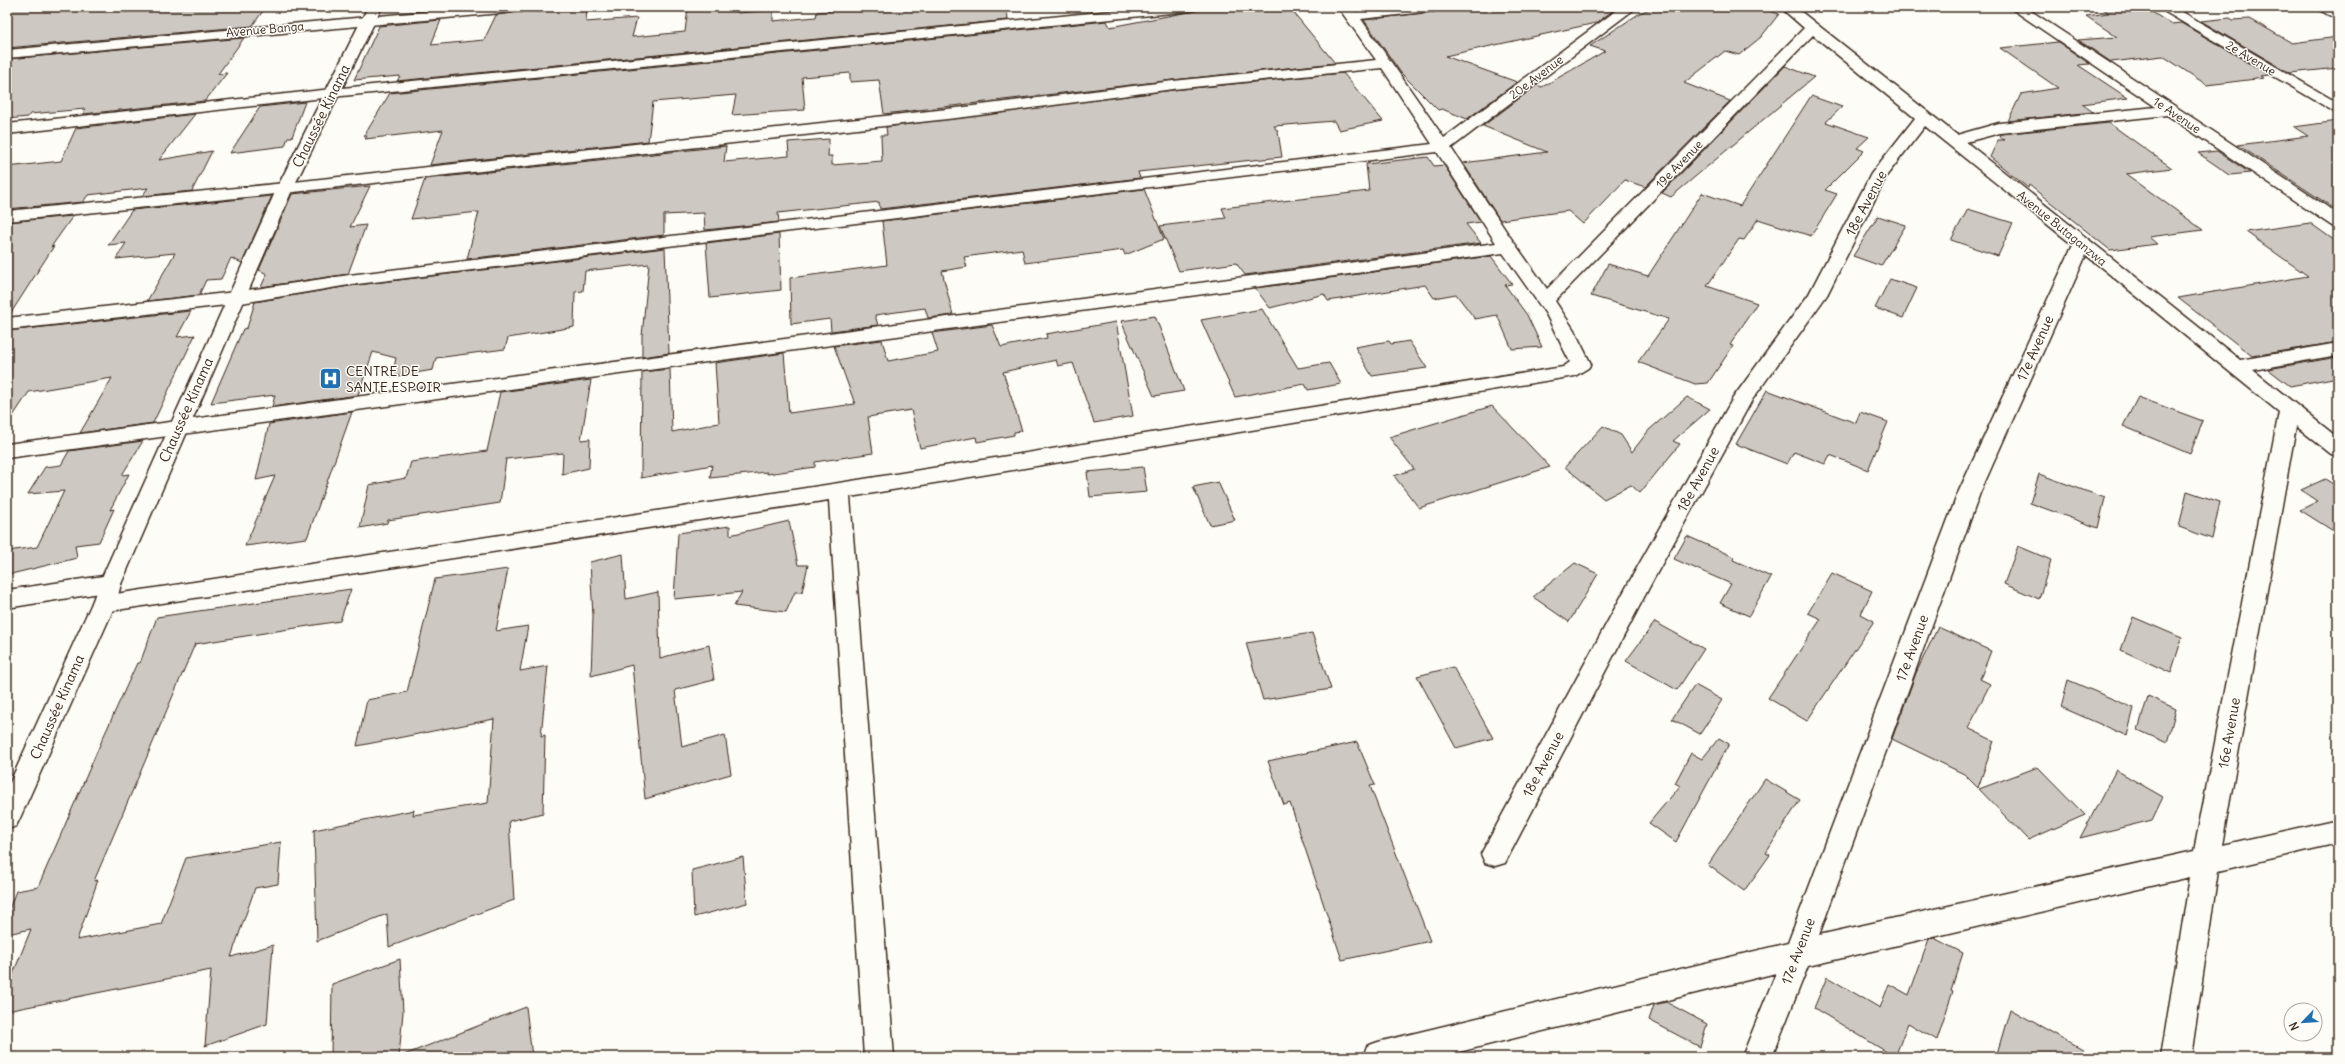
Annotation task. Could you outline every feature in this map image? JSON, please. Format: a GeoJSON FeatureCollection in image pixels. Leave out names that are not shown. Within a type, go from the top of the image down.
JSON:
{"type":"FeatureCollection","features":[{"type":"Feature","properties":{"kind":"street","name":"Avenue Banga"},"geometry":{"type":"LineString","coordinates":[[7,54],[372,13],[522,7]]}},
{"type":"Feature","properties":{"kind":"street"},"geometry":{"type":"LineString","coordinates":[[7,129],[332,93],[1192,7]]}},
{"type":"Feature","properties":{"kind":"street"},"geometry":{"type":"LineString","coordinates":[[1349,12],[1434,7]]}},
{"type":"Feature","properties":{"kind":"street","name":"20e Avenue"},"geometry":{"type":"LineString","coordinates":[[1442,147],[1630,7]]}},
{"type":"Feature","properties":{"kind":"street","name":"Avenue Butaganzwa"},"geometry":{"type":"LineString","coordinates":[[1787,7],[1923,118],[2338,449]]}},
{"type":"Feature","properties":{"kind":"street","name":"1e Avenue"},"geometry":{"type":"LineString","coordinates":[[2016,7],[2338,222]]}},
{"type":"Feature","properties":{"kind":"street","name":"2e Avenue"},"geometry":{"type":"LineString","coordinates":[[2164,7],[2338,109]]}},
{"type":"Feature","properties":{"kind":"street"},"geometry":{"type":"LineString","coordinates":[[2321,7],[2338,16]]}},
{"type":"Feature","properties":{"kind":"street"},"geometry":{"type":"LineString","coordinates":[[7,599],[107,593],[839,490],[1568,372],[1581,364],[1575,349],[1546,300],[1508,246],[1386,63],[1349,12]]}},
{"type":"Feature","properties":{"kind":"street","name":"Chaussée Kinama"},"geometry":{"type":"LineString","coordinates":[[7,818],[107,593],[235,298],[285,188],[372,13]]}},
{"type":"Feature","properties":{"kind":"street","name":"19e Avenue"},"geometry":{"type":"LineString","coordinates":[[1546,300],[1812,28]]}},
{"type":"Feature","properties":{"kind":"street"},"geometry":{"type":"LineString","coordinates":[[7,216],[285,188],[965,112],[1173,85],[1386,63]]}},
{"type":"Feature","properties":{"kind":"street"},"geometry":{"type":"LineString","coordinates":[[2309,92],[2331,90]]}},
{"type":"Feature","properties":{"kind":"street"},"geometry":{"type":"LineString","coordinates":[[1953,141],[1999,128],[2170,110]]}},
{"type":"Feature","properties":{"kind":"street","name":"18e Avenue"},"geometry":{"type":"LineString","coordinates":[[1495,854],[1641,581],[1743,398],[1818,295],[1879,174],[1923,118]]}},
{"type":"Feature","properties":{"kind":"street"},"geometry":{"type":"LineString","coordinates":[[7,324],[235,298],[365,278],[1442,147]]}},
{"type":"Feature","properties":{"kind":"street","name":"17e Avenue"},"geometry":{"type":"LineString","coordinates":[[1757,1057],[1798,954],[1970,493],[2082,244]]}},
{"type":"Feature","properties":{"kind":"street"},"geometry":{"type":"LineString","coordinates":[[7,451],[1508,246]]}},
{"type":"Feature","properties":{"kind":"street"},"geometry":{"type":"LineString","coordinates":[[2236,367],[2338,349]]}},
{"type":"Feature","properties":{"kind":"street","name":"16e Avenue"},"geometry":{"type":"LineString","coordinates":[[2176,1057],[2206,860],[2289,410]]}},
{"type":"Feature","properties":{"kind":"street"},"geometry":{"type":"LineString","coordinates":[[839,490],[879,1057]]}},
{"type":"Feature","properties":{"kind":"street"},"geometry":{"type":"LineString","coordinates":[[1378,1057],[1798,954],[2338,831]]}},
{"type":"Feature","properties":{"kind":"building"},"geometry":{"type":"Polygon","coordinates":[[[7,7],[266,7],[252,26],[7,48],[7,7]]]}},
{"type":"Feature","properties":{"kind":"building"},"geometry":{"type":"Polygon","coordinates":[[[587,7],[586,22],[637,18],[632,37],[685,32],[688,7],[738,7],[738,13],[773,10],[773,21],[816,17],[817,12],[877,7],[1007,7],[1008,20],[397,81],[400,76],[354,80],[379,26],[441,20],[431,45],[484,40],[496,15],[522,12],[530,8],[587,7]]]}},
{"type":"Feature","properties":{"kind":"building"},"geometry":{"type":"Polygon","coordinates":[[[1215,7],[1235,7],[1238,12],[1289,7],[1335,63],[1173,80],[884,114],[879,80],[850,82],[850,73],[802,77],[805,110],[732,115],[736,95],[653,102],[648,141],[430,165],[443,130],[365,139],[367,136],[364,136],[390,93],[1107,21],[1110,27],[1215,7]]]}},
{"type":"Feature","properties":{"kind":"building"},"geometry":{"type":"Polygon","coordinates":[[[1472,7],[1618,7],[1596,23],[1445,56],[1517,82],[1467,119],[1442,109],[1438,110],[1401,73],[1364,20],[1472,7]]]}},
{"type":"Feature","properties":{"kind":"building"},"geometry":{"type":"Polygon","coordinates":[[[1654,7],[1757,7],[1779,14],[1761,37],[1739,55],[1725,51],[1684,83],[1730,101],[1645,187],[1625,180],[1583,224],[1568,211],[1500,220],[1463,163],[1547,152],[1483,126],[1537,85],[1542,87],[1605,51],[1590,46],[1640,13],[1654,7]]]}},
{"type":"Feature","properties":{"kind":"building"},"geometry":{"type":"Polygon","coordinates":[[[2100,7],[2144,7],[2171,24],[2181,23],[2270,75],[2260,76],[2264,78],[2207,85],[2163,56],[2111,62],[2078,40],[2117,37],[2086,16],[2109,13],[2100,7]]]}},
{"type":"Feature","properties":{"kind":"building"},"geometry":{"type":"Polygon","coordinates":[[[2230,18],[2233,20],[2250,19],[2292,43],[2338,37],[2338,68],[2290,73],[2201,21],[2230,18]]]}},
{"type":"Feature","properties":{"kind":"building"},"geometry":{"type":"Polygon","coordinates":[[[244,38],[218,74],[227,73],[205,101],[83,114],[85,109],[30,114],[28,117],[7,119],[7,59],[244,38]]]}},
{"type":"Feature","properties":{"kind":"building"},"geometry":{"type":"Polygon","coordinates":[[[2058,42],[2090,64],[2078,65],[2128,98],[2082,104],[2093,112],[2008,121],[2021,94],[2058,88],[2000,48],[2058,42]]]}},
{"type":"Feature","properties":{"kind":"building"},"geometry":{"type":"Polygon","coordinates":[[[1785,66],[1814,77],[1671,197],[1662,193],[1785,66]]]}},
{"type":"Feature","properties":{"kind":"building"},"geometry":{"type":"Polygon","coordinates":[[[1343,73],[1383,121],[1339,130],[1334,121],[1274,126],[1278,132],[1282,157],[1138,172],[1140,178],[880,209],[879,202],[778,213],[779,222],[705,230],[704,213],[664,215],[664,235],[467,259],[479,212],[411,219],[425,179],[726,146],[724,162],[789,156],[788,142],[829,139],[828,156],[832,156],[832,165],[882,161],[881,135],[887,135],[886,127],[1173,90],[1343,73]]]}},
{"type":"Feature","properties":{"kind":"building"},"geometry":{"type":"Polygon","coordinates":[[[1811,96],[1842,107],[1826,122],[1869,137],[1857,148],[1864,151],[1825,190],[1837,194],[1811,236],[1758,219],[1744,240],[1739,239],[1707,286],[1757,303],[1730,345],[1733,346],[1708,383],[1695,384],[1638,362],[1669,319],[1591,296],[1608,264],[1648,276],[1702,193],[1740,206],[1811,96]]]}},
{"type":"Feature","properties":{"kind":"building"},"geometry":{"type":"Polygon","coordinates":[[[305,102],[292,137],[288,137],[285,146],[230,153],[260,107],[305,102]]]}},
{"type":"Feature","properties":{"kind":"building"},"geometry":{"type":"Polygon","coordinates":[[[195,114],[159,160],[212,151],[192,191],[142,196],[148,188],[88,195],[83,202],[7,209],[7,167],[61,161],[76,128],[195,114]]]}},
{"type":"Feature","properties":{"kind":"building"},"geometry":{"type":"Polygon","coordinates":[[[2338,121],[2338,211],[2238,145],[2308,136],[2294,127],[2338,121]]]}},
{"type":"Feature","properties":{"kind":"building"},"geometry":{"type":"Polygon","coordinates":[[[2109,123],[2172,168],[2126,174],[2203,230],[2149,237],[2157,244],[2110,250],[2029,185],[2028,188],[1990,157],[1998,140],[2004,140],[2000,137],[2001,134],[2109,123]]]}},
{"type":"Feature","properties":{"kind":"building"},"geometry":{"type":"Polygon","coordinates":[[[2217,151],[2250,173],[2230,175],[2198,153],[2217,151]]]}},
{"type":"Feature","properties":{"kind":"building"},"geometry":{"type":"Polygon","coordinates":[[[1428,157],[1434,166],[1444,165],[1481,222],[1466,224],[1481,243],[1245,275],[1236,263],[1179,271],[1160,226],[1226,218],[1222,208],[1369,191],[1366,164],[1428,157]]]}},
{"type":"Feature","properties":{"kind":"building"},"geometry":{"type":"Polygon","coordinates":[[[370,186],[350,227],[366,225],[348,274],[261,287],[267,274],[259,270],[292,194],[370,186]]]}},
{"type":"Feature","properties":{"kind":"building"},"geometry":{"type":"Polygon","coordinates":[[[1144,189],[1164,239],[1125,255],[1123,250],[1025,263],[1022,249],[964,257],[967,267],[942,271],[953,315],[928,318],[925,308],[875,315],[878,325],[831,331],[830,319],[791,324],[790,278],[887,265],[882,221],[1144,189]]]}},
{"type":"Feature","properties":{"kind":"building"},"geometry":{"type":"Polygon","coordinates":[[[272,196],[242,263],[231,258],[221,279],[206,280],[199,295],[147,301],[175,253],[116,259],[126,243],[108,245],[132,210],[272,196]]]}},
{"type":"Feature","properties":{"kind":"building"},"geometry":{"type":"Polygon","coordinates":[[[1968,209],[2013,223],[1998,256],[1951,240],[1968,209]]]}},
{"type":"Feature","properties":{"kind":"building"},"geometry":{"type":"Polygon","coordinates":[[[73,216],[51,247],[54,246],[9,316],[7,316],[7,222],[73,216]]]}},
{"type":"Feature","properties":{"kind":"building"},"geometry":{"type":"Polygon","coordinates":[[[1878,216],[1906,225],[1881,266],[1853,256],[1878,216]]]}},
{"type":"Feature","properties":{"kind":"building"},"geometry":{"type":"Polygon","coordinates":[[[2310,223],[2338,243],[2338,342],[2252,356],[2178,298],[2308,276],[2246,232],[2310,223]]]}},
{"type":"Feature","properties":{"kind":"building"},"geometry":{"type":"Polygon","coordinates":[[[779,234],[781,290],[710,298],[706,243],[779,234]]]}},
{"type":"Feature","properties":{"kind":"building"},"geometry":{"type":"Polygon","coordinates":[[[665,248],[669,353],[642,357],[642,336],[649,264],[585,271],[583,291],[575,292],[574,327],[508,338],[505,349],[436,358],[433,370],[392,377],[396,358],[373,352],[358,395],[272,407],[275,395],[211,403],[243,329],[247,328],[255,302],[349,286],[665,248]]]}},
{"type":"Feature","properties":{"kind":"building"},"geometry":{"type":"Polygon","coordinates":[[[1491,256],[1512,284],[1505,285],[1527,315],[1542,347],[1512,349],[1497,315],[1475,319],[1456,294],[1434,298],[1425,285],[1328,301],[1324,294],[1270,308],[1255,288],[1491,256]]]}},
{"type":"Feature","properties":{"kind":"building"},"geometry":{"type":"Polygon","coordinates":[[[1890,279],[1917,288],[1903,318],[1875,308],[1890,279]]]}},
{"type":"Feature","properties":{"kind":"building"},"geometry":{"type":"Polygon","coordinates":[[[1262,309],[1298,368],[1329,363],[1341,384],[1308,390],[1305,384],[1235,397],[1201,320],[1262,309]]]}},
{"type":"Feature","properties":{"kind":"building"},"geometry":{"type":"Polygon","coordinates":[[[191,311],[177,337],[195,335],[153,423],[80,433],[112,378],[29,392],[7,425],[7,331],[191,311]]]}},
{"type":"Feature","properties":{"kind":"building"},"geometry":{"type":"Polygon","coordinates":[[[1155,316],[1184,391],[1154,396],[1121,321],[1155,316]]]}},
{"type":"Feature","properties":{"kind":"building"},"geometry":{"type":"Polygon","coordinates":[[[1116,322],[1133,416],[1094,423],[1073,363],[1058,366],[1056,360],[1003,372],[1022,431],[1014,432],[1014,435],[977,442],[976,437],[920,448],[911,410],[868,417],[873,453],[815,462],[815,467],[767,474],[767,472],[710,478],[712,465],[641,478],[642,372],[670,369],[672,432],[719,423],[715,363],[784,353],[789,413],[855,404],[834,346],[882,340],[888,361],[938,352],[932,333],[992,325],[1001,347],[1047,338],[1046,334],[1116,322]]]}},
{"type":"Feature","properties":{"kind":"building"},"geometry":{"type":"Polygon","coordinates":[[[1389,341],[1391,344],[1409,341],[1427,368],[1372,376],[1355,347],[1389,341]]]}},
{"type":"Feature","properties":{"kind":"building"},"geometry":{"type":"Polygon","coordinates":[[[2338,357],[2338,377],[2290,386],[2268,369],[2338,357]]]}},
{"type":"Feature","properties":{"kind":"building"},"geometry":{"type":"Polygon","coordinates":[[[591,380],[581,440],[590,439],[589,468],[562,474],[563,453],[506,459],[500,503],[388,520],[387,523],[360,528],[369,485],[406,478],[411,462],[487,451],[500,392],[591,380]]]}},
{"type":"Feature","properties":{"kind":"building"},"geometry":{"type":"Polygon","coordinates":[[[1767,390],[1856,423],[1860,412],[1888,422],[1868,470],[1830,455],[1825,464],[1794,452],[1787,464],[1736,444],[1767,390]]]}},
{"type":"Feature","properties":{"kind":"building"},"geometry":{"type":"Polygon","coordinates":[[[1687,397],[1710,409],[1673,441],[1680,444],[1640,493],[1631,485],[1604,499],[1565,467],[1603,426],[1621,435],[1632,452],[1649,430],[1687,397]]]}},
{"type":"Feature","properties":{"kind":"building"},"geometry":{"type":"Polygon","coordinates":[[[2138,397],[2203,421],[2190,454],[2123,426],[2138,397]]]}},
{"type":"Feature","properties":{"kind":"building"},"geometry":{"type":"Polygon","coordinates":[[[1492,406],[1550,467],[1419,508],[1394,476],[1414,469],[1389,437],[1492,406]]]}},
{"type":"Feature","properties":{"kind":"building"},"geometry":{"type":"Polygon","coordinates":[[[352,412],[307,538],[245,546],[275,476],[256,480],[269,424],[352,412]]]}},
{"type":"Feature","properties":{"kind":"building"},"geometry":{"type":"Polygon","coordinates":[[[143,441],[122,475],[129,474],[110,510],[114,509],[99,542],[75,545],[77,558],[7,575],[7,551],[37,547],[64,491],[28,494],[45,467],[61,465],[69,451],[143,441]]]}},
{"type":"Feature","properties":{"kind":"building"},"geometry":{"type":"Polygon","coordinates":[[[1143,467],[1147,492],[1090,497],[1087,472],[1143,467]]]}},
{"type":"Feature","properties":{"kind":"building"},"geometry":{"type":"Polygon","coordinates":[[[2039,474],[2105,498],[2098,528],[2030,503],[2039,474]]]}},
{"type":"Feature","properties":{"kind":"building"},"geometry":{"type":"Polygon","coordinates":[[[2325,479],[2338,487],[2338,534],[2300,510],[2318,501],[2301,490],[2325,479]]]}},
{"type":"Feature","properties":{"kind":"building"},"geometry":{"type":"Polygon","coordinates":[[[1218,482],[1235,520],[1210,525],[1193,487],[1218,482]]]}},
{"type":"Feature","properties":{"kind":"building"},"geometry":{"type":"Polygon","coordinates":[[[2187,491],[2220,502],[2212,539],[2179,527],[2187,491]]]}},
{"type":"Feature","properties":{"kind":"building"},"geometry":{"type":"Polygon","coordinates":[[[789,521],[798,565],[808,565],[802,592],[795,592],[786,612],[734,606],[742,592],[674,599],[678,533],[730,526],[730,535],[789,521]]]}},
{"type":"Feature","properties":{"kind":"building"},"geometry":{"type":"Polygon","coordinates":[[[1687,536],[1734,557],[1733,560],[1771,577],[1749,616],[1720,603],[1731,584],[1674,559],[1687,536]]]}},
{"type":"Feature","properties":{"kind":"building"},"geometry":{"type":"Polygon","coordinates":[[[2018,546],[2051,560],[2039,599],[2004,584],[2018,546]]]}},
{"type":"Feature","properties":{"kind":"building"},"geometry":{"type":"Polygon","coordinates":[[[623,554],[626,599],[658,592],[660,658],[709,645],[714,680],[675,690],[682,747],[725,735],[731,774],[645,799],[632,665],[591,676],[593,616],[590,562],[623,554]]]}},
{"type":"Feature","properties":{"kind":"building"},"geometry":{"type":"Polygon","coordinates":[[[1575,563],[1598,574],[1569,622],[1533,597],[1575,563]]]}},
{"type":"Feature","properties":{"kind":"building"},"geometry":{"type":"Polygon","coordinates":[[[508,569],[496,631],[528,626],[520,671],[548,666],[541,736],[545,735],[543,813],[509,821],[514,900],[389,947],[387,914],[317,941],[314,830],[414,810],[413,815],[488,803],[494,719],[357,746],[367,700],[407,692],[435,579],[508,569]]]}},
{"type":"Feature","properties":{"kind":"building"},"geometry":{"type":"Polygon","coordinates":[[[1832,573],[1872,591],[1861,614],[1874,621],[1807,721],[1768,698],[1821,619],[1808,613],[1832,573]]]}},
{"type":"Feature","properties":{"kind":"building"},"geometry":{"type":"Polygon","coordinates":[[[351,589],[340,621],[195,644],[94,881],[98,880],[77,940],[161,924],[186,858],[281,842],[278,884],[255,888],[231,957],[273,945],[267,1024],[205,1046],[211,970],[7,1011],[7,989],[31,929],[7,934],[7,914],[16,891],[38,887],[137,663],[140,663],[157,617],[351,589]]]}},
{"type":"Feature","properties":{"kind":"building"},"geometry":{"type":"Polygon","coordinates":[[[2133,617],[2182,638],[2171,673],[2121,650],[2133,617]]]}},
{"type":"Feature","properties":{"kind":"building"},"geometry":{"type":"Polygon","coordinates":[[[1655,622],[1704,649],[1677,690],[1626,661],[1655,622]]]}},
{"type":"Feature","properties":{"kind":"building"},"geometry":{"type":"Polygon","coordinates":[[[1938,627],[1991,651],[1980,679],[1990,684],[1968,728],[1994,741],[1978,788],[1964,774],[1892,739],[1916,673],[1938,627]]]}},
{"type":"Feature","properties":{"kind":"building"},"geometry":{"type":"Polygon","coordinates":[[[1312,633],[1331,689],[1263,700],[1246,643],[1312,633]]]}},
{"type":"Feature","properties":{"kind":"building"},"geometry":{"type":"Polygon","coordinates":[[[1453,667],[1493,738],[1456,748],[1417,676],[1453,667]]]}},
{"type":"Feature","properties":{"kind":"building"},"geometry":{"type":"Polygon","coordinates":[[[2068,680],[2134,708],[2127,736],[2061,707],[2068,680]]]}},
{"type":"Feature","properties":{"kind":"building"},"geometry":{"type":"Polygon","coordinates":[[[1695,685],[1722,700],[1700,734],[1672,719],[1695,685]]]}},
{"type":"Feature","properties":{"kind":"building"},"geometry":{"type":"Polygon","coordinates":[[[2148,696],[2176,709],[2167,743],[2138,730],[2148,696]]]}},
{"type":"Feature","properties":{"kind":"building"},"geometry":{"type":"Polygon","coordinates":[[[1719,738],[1729,744],[1676,842],[1649,823],[1680,786],[1675,783],[1691,753],[1702,759],[1719,738]]]}},
{"type":"Feature","properties":{"kind":"building"},"geometry":{"type":"Polygon","coordinates":[[[1357,742],[1375,785],[1370,786],[1430,941],[1342,960],[1290,803],[1284,805],[1268,761],[1357,742]]]}},
{"type":"Feature","properties":{"kind":"building"},"geometry":{"type":"Polygon","coordinates":[[[2038,767],[2085,815],[2028,840],[1979,789],[2038,767]]]}},
{"type":"Feature","properties":{"kind":"building"},"geometry":{"type":"Polygon","coordinates":[[[2116,770],[2163,797],[2152,820],[2080,838],[2116,770]]]}},
{"type":"Feature","properties":{"kind":"building"},"geometry":{"type":"Polygon","coordinates":[[[1765,779],[1800,800],[1766,853],[1770,855],[1744,891],[1708,865],[1765,779]]]}},
{"type":"Feature","properties":{"kind":"building"},"geometry":{"type":"Polygon","coordinates":[[[743,857],[747,903],[694,917],[692,870],[743,857]]]}},
{"type":"Feature","properties":{"kind":"building"},"geometry":{"type":"Polygon","coordinates":[[[1934,938],[1963,953],[1951,990],[1953,991],[1937,1040],[1908,1023],[1895,1057],[1814,1008],[1827,977],[1880,1008],[1889,984],[1909,995],[1929,939],[1934,938]]]}},
{"type":"Feature","properties":{"kind":"building"},"geometry":{"type":"Polygon","coordinates":[[[400,959],[403,1012],[399,1057],[331,1057],[332,984],[400,959]]]}},
{"type":"Feature","properties":{"kind":"building"},"geometry":{"type":"Polygon","coordinates":[[[1666,1002],[1707,1024],[1700,1047],[1649,1020],[1654,1005],[1666,1002]]]}},
{"type":"Feature","properties":{"kind":"building"},"geometry":{"type":"Polygon","coordinates":[[[526,1007],[532,1057],[404,1057],[404,1055],[526,1007]]]}},
{"type":"Feature","properties":{"kind":"building"},"geometry":{"type":"Polygon","coordinates":[[[2010,1009],[2096,1057],[1996,1057],[2010,1009]]]}},
{"type":"Feature","properties":{"kind":"place","name":"CENTRE DE SANTE ESPOIR"},"geometry":{"type":"Point","coordinates":[330,379]}}]}
